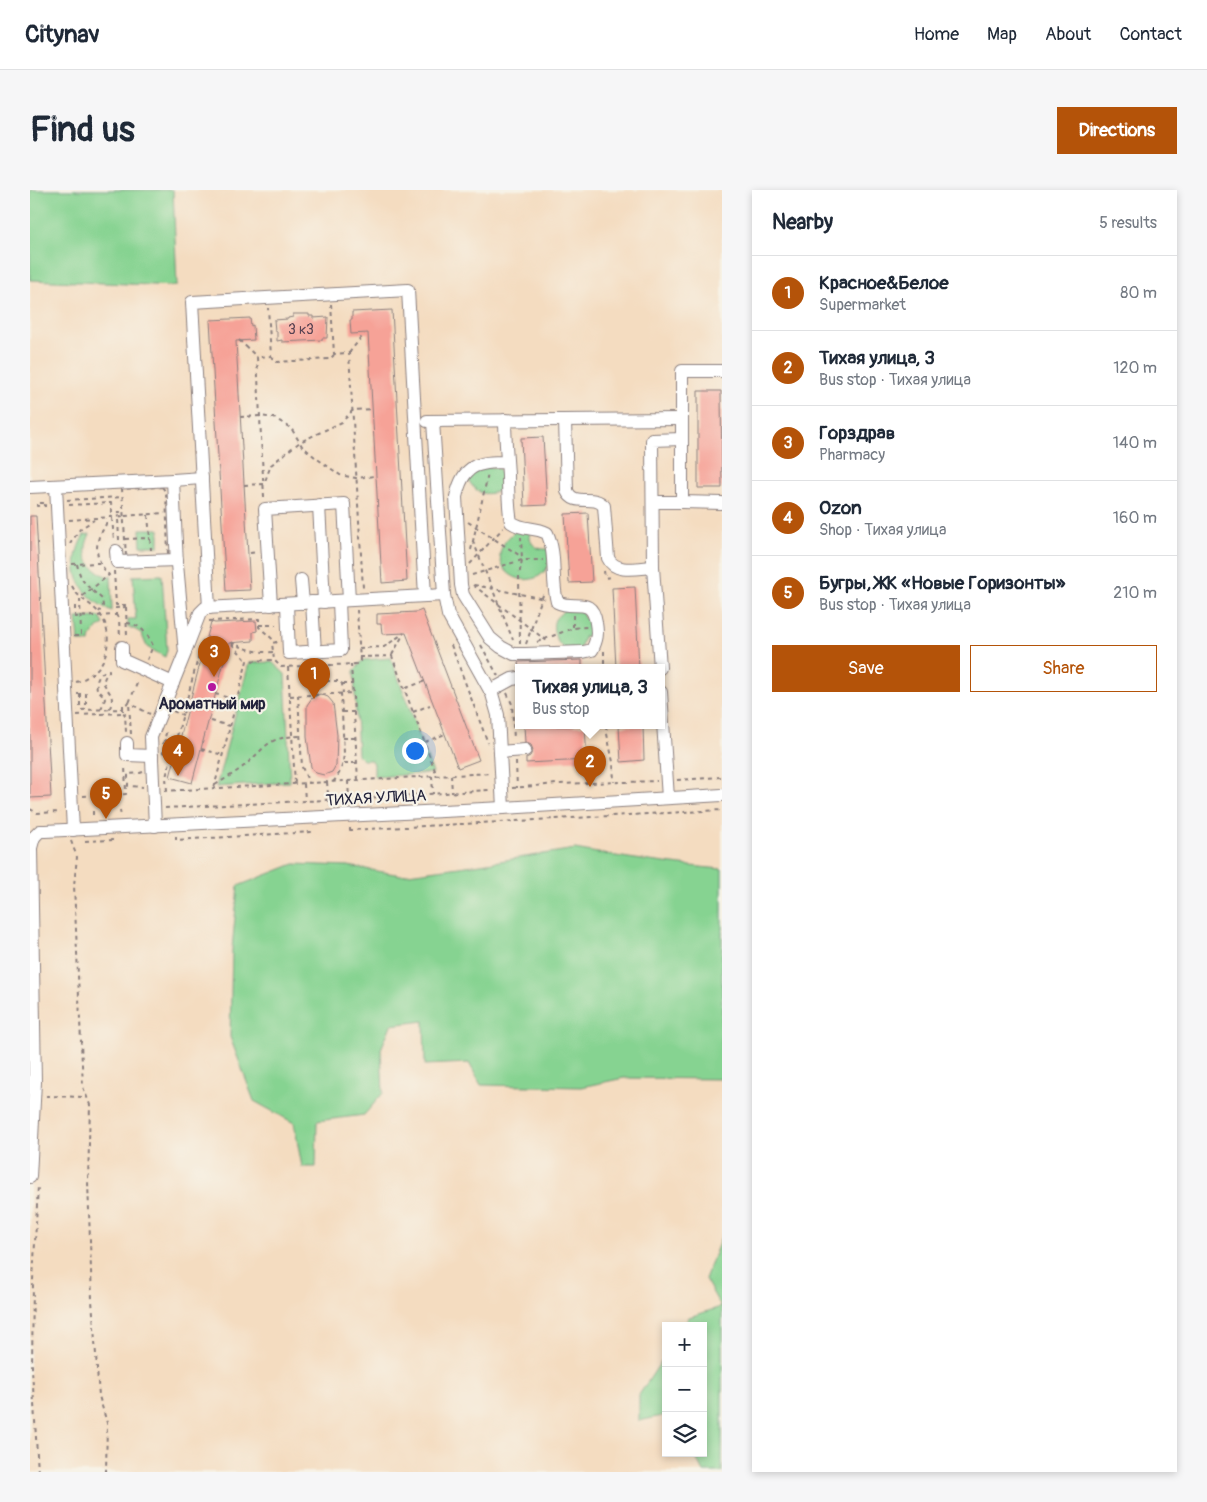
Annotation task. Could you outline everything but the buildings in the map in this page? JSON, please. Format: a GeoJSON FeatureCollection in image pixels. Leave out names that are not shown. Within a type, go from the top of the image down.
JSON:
{"type":"FeatureCollection","features":[{"type":"Feature","properties":{"kind":"street"},"geometry":{"type":"LineString","coordinates":[[209,614],[192,302],[408,290],[425,596]]}},
{"type":"Feature","properties":{"kind":"street"},"geometry":{"type":"LineString","coordinates":[[682,502],[682,371],[722,371]]}},
{"type":"Feature","properties":{"kind":"street"},"geometry":{"type":"LineString","coordinates":[[416,422],[682,419]]}},
{"type":"Feature","properties":{"kind":"street"},"geometry":{"type":"LineString","coordinates":[[506,420],[509,512],[511,522],[521,528],[539,529],[547,533],[551,542],[557,602],[568,605],[580,604],[589,607],[595,613],[598,633],[597,642],[592,650],[583,652],[514,654],[490,638],[463,595],[460,578],[456,497],[462,479],[476,465],[490,462],[507,462]]}},
{"type":"Feature","properties":{"kind":"street"},"geometry":{"type":"LineString","coordinates":[[565,420],[568,494],[577,500],[596,499],[604,506],[608,558],[612,565],[620,568],[653,567]]}},
{"type":"Feature","properties":{"kind":"street"},"geometry":{"type":"LineString","coordinates":[[434,421],[444,595],[448,615],[490,691],[498,715],[494,748],[501,772],[503,808]]}},
{"type":"Feature","properties":{"kind":"street"},"geometry":{"type":"LineString","coordinates":[[660,664],[653,567],[652,440],[682,439]]}},
{"type":"Feature","properties":{"kind":"street"},"geometry":{"type":"LineString","coordinates":[[30,486],[202,478]]}},
{"type":"Feature","properties":{"kind":"street"},"geometry":{"type":"LineString","coordinates":[[173,480],[177,560],[185,653]]}},
{"type":"Feature","properties":{"kind":"street"},"geometry":{"type":"LineString","coordinates":[[56,486],[72,797],[72,834]]}},
{"type":"Feature","properties":{"kind":"street"},"geometry":{"type":"LineString","coordinates":[[653,502],[722,503]]}},
{"type":"Feature","properties":{"kind":"street"},"geometry":{"type":"LineString","coordinates":[[270,605],[265,508],[344,504],[352,602],[341,650],[290,653],[287,604]]}},
{"type":"Feature","properties":{"kind":"street"},"geometry":{"type":"LineString","coordinates":[[315,652],[313,602],[319,505]]}},
{"type":"Feature","properties":{"kind":"street"},"geometry":{"type":"LineString","coordinates":[[119,548],[117,562],[151,559],[177,560]]}},
{"type":"Feature","properties":{"kind":"street"},"geometry":{"type":"LineString","coordinates":[[302,580],[313,602]]}},
{"type":"Feature","properties":{"kind":"street"},"geometry":{"type":"LineString","coordinates":[[209,614],[270,605],[352,602],[444,595]]}},
{"type":"Feature","properties":{"kind":"street"},"geometry":{"type":"LineString","coordinates":[[155,826],[149,790],[152,756],[151,737],[200,613],[205,608],[209,614]]}},
{"type":"Feature","properties":{"kind":"street"},"geometry":{"type":"LineString","coordinates":[[123,641],[122,660],[173,683]]}},
{"type":"Feature","properties":{"kind":"street"},"geometry":{"type":"LineString","coordinates":[[490,691],[515,679]]}},
{"type":"Feature","properties":{"kind":"street"},"geometry":{"type":"LineString","coordinates":[[664,729],[668,798]]}},
{"type":"Feature","properties":{"kind":"street"},"geometry":{"type":"LineString","coordinates":[[128,737],[127,756],[152,756]]}},
{"type":"Feature","properties":{"kind":"street"},"geometry":{"type":"LineString","coordinates":[[494,748],[520,751]]}},
{"type":"Feature","properties":{"kind":"street","name":"ТИХАЯ УЛИЦА"},"geometry":{"type":"LineString","coordinates":[[32,836],[40,831],[72,834],[155,826],[722,795]]}},
{"type":"Feature","properties":{"kind":"street"},"geometry":{"type":"LineString","coordinates":[[30,1177],[33,1089],[32,836]]}},
{"type":"Feature","properties":{"kind":"path"},"geometry":{"type":"LineString","coordinates":[[267,298],[271,356],[277,362],[330,359],[334,354],[331,294]]}},
{"type":"Feature","properties":{"kind":"path"},"geometry":{"type":"LineString","coordinates":[[277,643],[272,643],[274,660],[282,667],[357,664],[360,661],[352,602],[356,478],[349,353],[364,334]]}},
{"type":"Feature","properties":{"kind":"path"},"geometry":{"type":"LineString","coordinates":[[239,340],[257,357],[265,508]]}},
{"type":"Feature","properties":{"kind":"path"},"geometry":{"type":"LineString","coordinates":[[334,354],[349,353]]}},
{"type":"Feature","properties":{"kind":"path"},"geometry":{"type":"LineString","coordinates":[[257,357],[271,356]]}},
{"type":"Feature","properties":{"kind":"path"},"geometry":{"type":"LineString","coordinates":[[264,484],[271,465],[300,442],[342,422],[352,410],[373,409]]}},
{"type":"Feature","properties":{"kind":"path"},"geometry":{"type":"LineString","coordinates":[[240,417],[260,416],[274,418],[291,428],[300,442],[316,458],[340,475],[356,478],[376,476]]}},
{"type":"Feature","properties":{"kind":"path"},"geometry":{"type":"LineString","coordinates":[[471,550],[490,462]]}},
{"type":"Feature","properties":{"kind":"path"},"geometry":{"type":"LineString","coordinates":[[244,485],[264,484]]}},
{"type":"Feature","properties":{"kind":"path"},"geometry":{"type":"LineString","coordinates":[[112,518],[119,548],[126,557],[151,559],[166,556],[168,554],[166,492],[162,487],[122,489],[125,539],[119,548]]}},
{"type":"Feature","properties":{"kind":"path"},"geometry":{"type":"LineString","coordinates":[[67,500],[68,505],[111,503],[112,512],[123,512]]}},
{"type":"Feature","properties":{"kind":"path"},"geometry":{"type":"LineString","coordinates":[[65,520],[167,513]]}},
{"type":"Feature","properties":{"kind":"path"},"geometry":{"type":"LineString","coordinates":[[148,514],[151,559]]}},
{"type":"Feature","properties":{"kind":"path"},"geometry":{"type":"LineString","coordinates":[[457,515],[522,559]]}},
{"type":"Feature","properties":{"kind":"path"},"geometry":{"type":"LineString","coordinates":[[119,548],[118,518],[123,516]]}},
{"type":"Feature","properties":{"kind":"path"},"geometry":{"type":"LineString","coordinates":[[69,545],[80,529],[96,518]]}},
{"type":"Feature","properties":{"kind":"path"},"geometry":{"type":"LineString","coordinates":[[80,598],[109,575],[100,563],[97,554],[99,537],[107,524],[107,518]]}},
{"type":"Feature","properties":{"kind":"path"},"geometry":{"type":"LineString","coordinates":[[469,558],[467,567],[511,519]]}},
{"type":"Feature","properties":{"kind":"path"},"geometry":{"type":"LineString","coordinates":[[520,654],[519,576],[522,559],[521,528]]}},
{"type":"Feature","properties":{"kind":"path"},"geometry":{"type":"LineString","coordinates":[[125,539],[150,538]]}},
{"type":"Feature","properties":{"kind":"path"},"geometry":{"type":"LineString","coordinates":[[473,541],[520,654]]}},
{"type":"Feature","properties":{"kind":"path"},"geometry":{"type":"LineString","coordinates":[[250,553],[260,552]]}},
{"type":"Feature","properties":{"kind":"path"},"geometry":{"type":"LineString","coordinates":[[460,578],[522,559],[552,559]]}},
{"type":"Feature","properties":{"kind":"path"},"geometry":{"type":"LineString","coordinates":[[68,564],[100,563]]}},
{"type":"Feature","properties":{"kind":"path"},"geometry":{"type":"LineString","coordinates":[[77,564],[80,576],[102,599],[103,606],[98,612]]}},
{"type":"Feature","properties":{"kind":"path"},"geometry":{"type":"LineString","coordinates":[[114,569],[116,605],[126,605],[126,607]]}},
{"type":"Feature","properties":{"kind":"path"},"geometry":{"type":"LineString","coordinates":[[557,602],[471,584],[563,653]]}},
{"type":"Feature","properties":{"kind":"path"},"geometry":{"type":"LineString","coordinates":[[72,585],[80,598],[93,606],[102,616],[107,629],[107,647],[102,662],[96,670],[83,680],[73,683]]}},
{"type":"Feature","properties":{"kind":"path"},"geometry":{"type":"LineString","coordinates":[[544,591],[525,646],[574,628],[597,627]]}},
{"type":"Feature","properties":{"kind":"path"},"geometry":{"type":"LineString","coordinates":[[71,636],[81,636],[80,598]]}},
{"type":"Feature","properties":{"kind":"path"},"geometry":{"type":"LineString","coordinates":[[75,602],[80,601]]}},
{"type":"Feature","properties":{"kind":"path"},"geometry":{"type":"LineString","coordinates":[[75,606],[76,617]]}},
{"type":"Feature","properties":{"kind":"path"},"geometry":{"type":"LineString","coordinates":[[116,616],[116,608],[126,607]]}},
{"type":"Feature","properties":{"kind":"path"},"geometry":{"type":"LineString","coordinates":[[123,641],[127,623],[126,607]]}},
{"type":"Feature","properties":{"kind":"path"},"geometry":{"type":"LineString","coordinates":[[209,614],[259,619],[259,627],[277,643]]}},
{"type":"Feature","properties":{"kind":"path"},"geometry":{"type":"LineString","coordinates":[[70,617],[116,616],[120,619],[123,641]]}},
{"type":"Feature","properties":{"kind":"path"},"geometry":{"type":"LineString","coordinates":[[259,625],[276,625],[276,618]]}},
{"type":"Feature","properties":{"kind":"path"},"geometry":{"type":"LineString","coordinates":[[127,623],[139,627],[148,636],[153,646],[129,704],[128,737]]}},
{"type":"Feature","properties":{"kind":"path"},"geometry":{"type":"LineString","coordinates":[[167,791],[166,778],[206,630]]}},
{"type":"Feature","properties":{"kind":"path"},"geometry":{"type":"LineString","coordinates":[[359,648],[384,647],[404,633],[392,656],[437,776]]}},
{"type":"Feature","properties":{"kind":"path"},"geometry":{"type":"LineString","coordinates":[[277,634],[277,643]]}},
{"type":"Feature","properties":{"kind":"path"},"geometry":{"type":"LineString","coordinates":[[448,638],[494,748]]}},
{"type":"Feature","properties":{"kind":"path"},"geometry":{"type":"LineString","coordinates":[[247,661],[231,642],[241,647],[263,652],[273,652]]}},
{"type":"Feature","properties":{"kind":"path"},"geometry":{"type":"LineString","coordinates":[[479,642],[512,704],[515,722]]}},
{"type":"Feature","properties":{"kind":"path"},"geometry":{"type":"LineString","coordinates":[[359,657],[392,656]]}},
{"type":"Feature","properties":{"kind":"path"},"geometry":{"type":"LineString","coordinates":[[247,661],[274,660]]}},
{"type":"Feature","properties":{"kind":"path"},"geometry":{"type":"LineString","coordinates":[[215,787],[247,661]]}},
{"type":"Feature","properties":{"kind":"path"},"geometry":{"type":"LineString","coordinates":[[351,664],[358,780]]}},
{"type":"Feature","properties":{"kind":"path"},"geometry":{"type":"LineString","coordinates":[[288,667],[295,784]]}},
{"type":"Feature","properties":{"kind":"path"},"geometry":{"type":"LineString","coordinates":[[96,670],[100,675]]}},
{"type":"Feature","properties":{"kind":"path"},"geometry":{"type":"LineString","coordinates":[[101,710],[105,700],[96,686],[96,681],[103,672],[109,670],[110,672],[103,682],[112,698],[109,710]]}},
{"type":"Feature","properties":{"kind":"path"},"geometry":{"type":"LineString","coordinates":[[326,681],[340,681],[342,684],[353,684]]}},
{"type":"Feature","properties":{"kind":"path"},"geometry":{"type":"LineString","coordinates":[[405,688],[424,681]]}},
{"type":"Feature","properties":{"kind":"path"},"geometry":{"type":"LineString","coordinates":[[333,782],[343,763],[342,684]]}},
{"type":"Feature","properties":{"kind":"path"},"geometry":{"type":"LineString","coordinates":[[185,686],[190,687]]}},
{"type":"Feature","properties":{"kind":"path"},"geometry":{"type":"LineString","coordinates":[[290,696],[353,693]]}},
{"type":"Feature","properties":{"kind":"path"},"geometry":{"type":"LineString","coordinates":[[74,694],[86,694],[86,710]]}},
{"type":"Feature","properties":{"kind":"path"},"geometry":{"type":"LineString","coordinates":[[80,694],[80,706]]}},
{"type":"Feature","properties":{"kind":"path"},"geometry":{"type":"LineString","coordinates":[[183,694],[188,696]]}},
{"type":"Feature","properties":{"kind":"path"},"geometry":{"type":"LineString","coordinates":[[216,694],[237,700]]}},
{"type":"Feature","properties":{"kind":"path"},"geometry":{"type":"LineString","coordinates":[[298,695],[302,767],[309,783]]}},
{"type":"Feature","properties":{"kind":"path"},"geometry":{"type":"LineString","coordinates":[[128,737],[123,704],[129,704],[151,715]]}},
{"type":"Feature","properties":{"kind":"path"},"geometry":{"type":"LineString","coordinates":[[413,712],[430,705]]}},
{"type":"Feature","properties":{"kind":"path"},"geometry":{"type":"LineString","coordinates":[[75,710],[123,709]]}},
{"type":"Feature","properties":{"kind":"path"},"geometry":{"type":"LineString","coordinates":[[172,711],[183,714]]}},
{"type":"Feature","properties":{"kind":"path"},"geometry":{"type":"LineString","coordinates":[[342,712],[354,712]]}},
{"type":"Feature","properties":{"kind":"path"},"geometry":{"type":"LineString","coordinates":[[75,715],[123,713]]}},
{"type":"Feature","properties":{"kind":"path"},"geometry":{"type":"LineString","coordinates":[[211,721],[230,726]]}},
{"type":"Feature","properties":{"kind":"path"},"geometry":{"type":"LineString","coordinates":[[168,726],[161,751],[172,755]]}},
{"type":"Feature","properties":{"kind":"path"},"geometry":{"type":"LineString","coordinates":[[516,729],[520,751],[517,788]]}},
{"type":"Feature","properties":{"kind":"path"},"geometry":{"type":"LineString","coordinates":[[606,729],[614,782]]}},
{"type":"Feature","properties":{"kind":"path"},"geometry":{"type":"LineString","coordinates":[[424,742],[445,734]]}},
{"type":"Feature","properties":{"kind":"path"},"geometry":{"type":"LineString","coordinates":[[215,787],[245,765],[270,742],[282,737],[300,736]]}},
{"type":"Feature","properties":{"kind":"path"},"geometry":{"type":"LineString","coordinates":[[343,738],[356,738]]}},
{"type":"Feature","properties":{"kind":"path"},"geometry":{"type":"LineString","coordinates":[[164,740],[175,743]]}},
{"type":"Feature","properties":{"kind":"path"},"geometry":{"type":"LineString","coordinates":[[201,749],[223,755]]}},
{"type":"Feature","properties":{"kind":"path"},"geometry":{"type":"LineString","coordinates":[[72,797],[126,794],[125,762]]}},
{"type":"Feature","properties":{"kind":"path"},"geometry":{"type":"LineString","coordinates":[[343,763],[357,763]]}},
{"type":"Feature","properties":{"kind":"path"},"geometry":{"type":"LineString","coordinates":[[144,768],[144,771],[140,774],[128,774],[128,786],[141,786],[149,790],[167,791],[501,772]]}},
{"type":"Feature","properties":{"kind":"path"},"geometry":{"type":"LineString","coordinates":[[451,775],[452,792]]}},
{"type":"Feature","properties":{"kind":"path"},"geometry":{"type":"LineString","coordinates":[[432,776],[433,794]]}},
{"type":"Feature","properties":{"kind":"path"},"geometry":{"type":"LineString","coordinates":[[160,808],[433,794],[556,784],[722,777]]}},
{"type":"Feature","properties":{"kind":"path"},"geometry":{"type":"LineString","coordinates":[[348,781],[349,799]]}},
{"type":"Feature","properties":{"kind":"path"},"geometry":{"type":"LineString","coordinates":[[327,782],[329,806]]}},
{"type":"Feature","properties":{"kind":"path"},"geometry":{"type":"LineString","coordinates":[[304,783],[305,801]]}},
{"type":"Feature","properties":{"kind":"path"},"geometry":{"type":"LineString","coordinates":[[30,809],[36,813],[65,812]]}},
{"type":"Feature","properties":{"kind":"path"},"geometry":{"type":"LineString","coordinates":[[350,824],[350,830],[722,810]]}},
{"type":"Feature","properties":{"kind":"path"},"geometry":{"type":"LineString","coordinates":[[176,840],[311,832],[311,825]]}},
{"type":"Feature","properties":{"kind":"path"},"geometry":{"type":"LineString","coordinates":[[72,834],[77,858],[74,886],[83,1087],[90,1105],[88,1181],[92,1300],[99,1396],[107,1423],[106,1472]]}},
{"type":"Feature","properties":{"kind":"path"},"geometry":{"type":"LineString","coordinates":[[33,1089],[43,1096],[86,1097]]}},
{"type":"Feature","properties":{"kind":"green space"},"geometry":{"type":"Polygon","coordinates":[[[30,190],[173,190],[177,286],[30,280],[30,190]]]}},
{"type":"Feature","properties":{"kind":"green space"},"geometry":{"type":"Polygon","coordinates":[[[497,467],[504,479],[505,488],[493,493],[479,492],[467,479],[475,468],[497,467]]]}},
{"type":"Feature","properties":{"kind":"green space"},"geometry":{"type":"Polygon","coordinates":[[[140,529],[159,529],[159,546],[141,546],[140,529]]]}},
{"type":"Feature","properties":{"kind":"green space"},"geometry":{"type":"Polygon","coordinates":[[[517,530],[529,532],[534,546],[540,549],[548,549],[549,565],[543,573],[535,578],[523,579],[512,576],[501,562],[500,552],[503,545],[517,530]]]}},
{"type":"Feature","properties":{"kind":"green space"},"geometry":{"type":"Polygon","coordinates":[[[90,534],[86,554],[95,569],[108,577],[111,575],[112,611],[91,598],[78,580],[76,558],[78,547],[84,535],[90,534]]]}},
{"type":"Feature","properties":{"kind":"green space"},"geometry":{"type":"Polygon","coordinates":[[[162,575],[167,650],[165,657],[147,647],[142,635],[128,627],[128,619],[136,619],[133,576],[162,575]]]}},
{"type":"Feature","properties":{"kind":"green space"},"geometry":{"type":"Polygon","coordinates":[[[564,609],[581,609],[584,618],[592,619],[593,634],[584,637],[580,649],[566,649],[556,639],[554,621],[564,609]]]}},
{"type":"Feature","properties":{"kind":"green space"},"geometry":{"type":"Polygon","coordinates":[[[100,617],[104,624],[94,632],[90,642],[79,642],[77,618],[100,617]]]}},
{"type":"Feature","properties":{"kind":"green space"},"geometry":{"type":"Polygon","coordinates":[[[391,658],[433,773],[374,777],[374,763],[370,760],[363,760],[358,755],[354,671],[363,660],[391,658]]]}},
{"type":"Feature","properties":{"kind":"green space"},"geometry":{"type":"Polygon","coordinates":[[[272,662],[285,674],[290,782],[216,787],[249,663],[272,662]]]}},
{"type":"Feature","properties":{"kind":"green space"},"geometry":{"type":"Polygon","coordinates":[[[575,849],[648,861],[722,869],[722,1079],[624,1078],[581,1087],[481,1085],[469,1063],[425,1065],[424,1021],[391,1025],[381,1049],[383,1093],[364,1115],[317,1121],[316,1167],[302,1167],[294,1123],[254,1101],[230,1037],[232,949],[238,886],[294,864],[348,866],[401,875],[575,849]]]}},
{"type":"Feature","properties":{"kind":"green space"},"geometry":{"type":"Polygon","coordinates":[[[722,1235],[722,1472],[704,1472],[695,1457],[707,1457],[707,1322],[686,1322],[689,1317],[721,1307],[705,1279],[722,1235]]]}},
{"type":"Feature","properties":{"kind":"green space"},"geometry":{"type":"Polygon","coordinates":[[[662,1360],[662,1416],[639,1421],[639,1395],[662,1360]]]}},
{"type":"Feature","properties":{"kind":"place","name":"Горздрав"},"geometry":{"type":"Point","coordinates":[214,677]}},
{"type":"Feature","properties":{"kind":"place","name":"Ароматный мир"},"geometry":{"type":"Point","coordinates":[212,687]}},
{"type":"Feature","properties":{"kind":"place","name":"Красное&Белое"},"geometry":{"type":"Point","coordinates":[314,699]}},
{"type":"Feature","properties":{"kind":"place","name":"Ozon"},"geometry":{"type":"Point","coordinates":[178,776]}},
{"type":"Feature","properties":{"kind":"place","name":"Тихая улица, 3"},"geometry":{"type":"Point","coordinates":[590,787]}},
{"type":"Feature","properties":{"kind":"place","name":"Бугры, ЖК «Новые Горизонты»"},"geometry":{"type":"Point","coordinates":[106,819]}}]}
